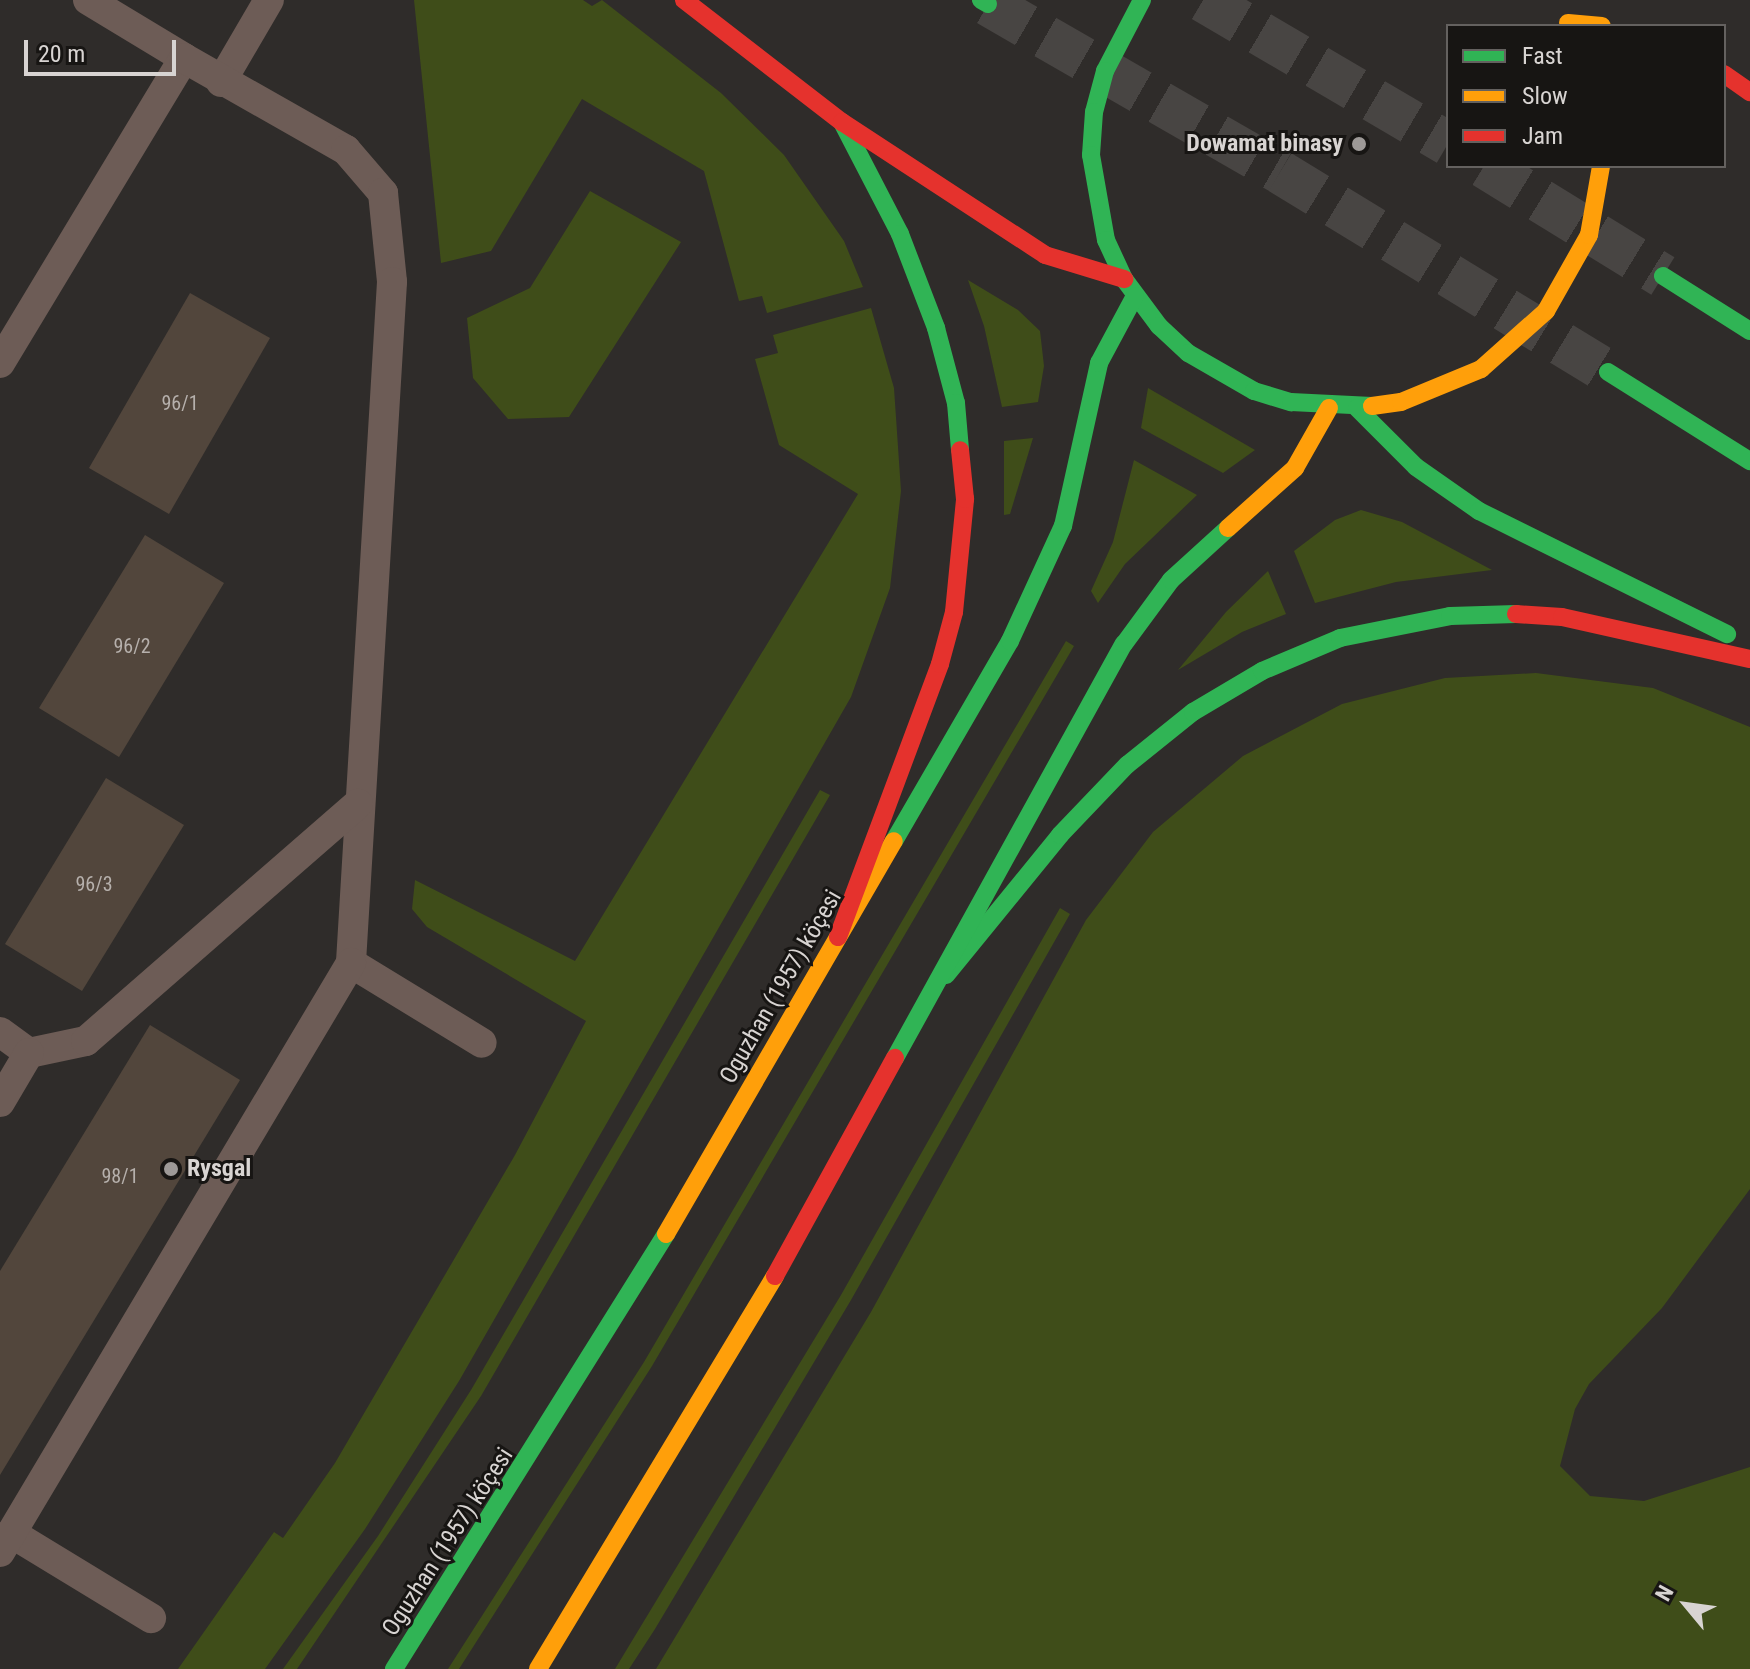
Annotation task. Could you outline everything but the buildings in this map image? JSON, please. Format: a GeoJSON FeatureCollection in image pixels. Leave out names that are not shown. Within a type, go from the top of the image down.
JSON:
{"type":"FeatureCollection","features":[{"type":"Feature","properties":{"kind":"main road"},"geometry":{"type":"LineString","coordinates":[[684,0],[842,122],[1045,255],[1124,279]]}},
{"type":"Feature","properties":{"kind":"main road"},"geometry":{"type":"LineString","coordinates":[[1142,0],[1105,71],[1091,155],[1106,240],[1135,296],[1178,344],[1220,374],[1254,391],[1329,408],[1357,408],[1443,389],[1516,343],[1571,274],[1589,235],[1601,168]]}},
{"type":"Feature","properties":{"kind":"main road"},"geometry":{"type":"LineString","coordinates":[[1566,20],[1590,24]]}},
{"type":"Feature","properties":{"kind":"main road"},"geometry":{"type":"LineString","coordinates":[[1726,75],[1750,92]]}},
{"type":"Feature","properties":{"kind":"main road"},"geometry":{"type":"LineString","coordinates":[[838,937],[940,664],[954,612],[965,499],[956,403],[936,328],[900,234],[842,122]]}},
{"type":"Feature","properties":{"kind":"main road"},"geometry":{"type":"LineString","coordinates":[[1663,276],[1750,331]]}},
{"type":"Feature","properties":{"kind":"main road","name":"Oguzhan (1957) köçesi"},"geometry":{"type":"LineString","coordinates":[[394,1669],[605,1338],[1039,586],[1063,526],[1099,363],[1135,296]]}},
{"type":"Feature","properties":{"kind":"main road"},"geometry":{"type":"LineString","coordinates":[[1608,372],[1750,461]]}},
{"type":"Feature","properties":{"kind":"main road"},"geometry":{"type":"LineString","coordinates":[[538,1669],[783,1262],[946,975],[1084,710],[1124,644],[1171,580],[1295,468],[1329,408]]}},
{"type":"Feature","properties":{"kind":"main road"},"geometry":{"type":"LineString","coordinates":[[1357,408],[1416,467],[1479,511],[1750,646]]}},
{"type":"Feature","properties":{"kind":"main road"},"geometry":{"type":"LineString","coordinates":[[946,975],[1060,835],[1127,765],[1193,712],[1262,671],[1340,638],[1450,616],[1523,615],[1652,634],[1750,659]]}},
{"type":"Feature","properties":{"kind":"lane"},"geometry":{"type":"LineString","coordinates":[[88,0],[221,82],[346,150],[383,193],[392,282],[358,804],[351,963],[6,1542],[151,1618]]}},
{"type":"Feature","properties":{"kind":"lane"},"geometry":{"type":"LineString","coordinates":[[221,82],[269,0]]}},
{"type":"Feature","properties":{"kind":"lane"},"geometry":{"type":"LineString","coordinates":[[0,363],[184,58]]}},
{"type":"Feature","properties":{"kind":"lane"},"geometry":{"type":"LineString","coordinates":[[0,1102],[29,1053],[86,1041],[358,804]]}},
{"type":"Feature","properties":{"kind":"lane"},"geometry":{"type":"LineString","coordinates":[[351,963],[482,1043]]}},
{"type":"Feature","properties":{"kind":"lane"},"geometry":{"type":"LineString","coordinates":[[0,1032],[29,1053]]}},
{"type":"Feature","properties":{"kind":"green space"},"geometry":{"type":"Polygon","coordinates":[[[414,0],[583,0],[592,6],[602,0],[721,93],[784,155],[844,241],[863,287],[767,313],[762,296],[739,301],[704,171],[582,99],[491,251],[441,263],[414,0]]]}},
{"type":"Feature","properties":{"kind":"green space"},"geometry":{"type":"Polygon","coordinates":[[[590,191],[681,242],[569,417],[508,419],[473,378],[467,318],[530,288],[590,191]]]}},
{"type":"Feature","properties":{"kind":"green space"},"geometry":{"type":"Polygon","coordinates":[[[968,280],[1018,310],[1040,331],[1044,366],[1038,402],[1002,407],[984,326],[968,280]]]}},
{"type":"Feature","properties":{"kind":"green space"},"geometry":{"type":"Polygon","coordinates":[[[871,308],[894,388],[901,491],[890,588],[851,697],[459,1381],[365,1529],[265,1669],[178,1669],[274,1532],[283,1538],[335,1463],[515,1155],[586,1021],[427,927],[412,909],[415,880],[575,961],[858,494],[779,445],[755,359],[778,353],[773,335],[871,308]]]}},
{"type":"Feature","properties":{"kind":"green space"},"geometry":{"type":"Polygon","coordinates":[[[1148,388],[1255,450],[1223,473],[1141,428],[1148,388]]]}},
{"type":"Feature","properties":{"kind":"green space"},"geometry":{"type":"Polygon","coordinates":[[[1033,438],[1010,514],[1004,515],[1004,441],[1033,438]]]}},
{"type":"Feature","properties":{"kind":"green space"},"geometry":{"type":"Polygon","coordinates":[[[1134,460],[1197,495],[1125,564],[1098,603],[1091,591],[1113,542],[1134,460]]]}},
{"type":"Feature","properties":{"kind":"green space"},"geometry":{"type":"Polygon","coordinates":[[[1361,510],[1402,522],[1492,570],[1396,582],[1315,603],[1294,551],[1335,520],[1361,510]]]}},
{"type":"Feature","properties":{"kind":"green space"},"geometry":{"type":"Polygon","coordinates":[[[1268,571],[1286,614],[1242,632],[1178,670],[1226,612],[1268,571]]]}},
{"type":"Feature","properties":{"kind":"green space"},"geometry":{"type":"Polygon","coordinates":[[[1066,641],[1074,646],[652,1366],[459,1669],[448,1669],[644,1362],[1066,641]]]}},
{"type":"Feature","properties":{"kind":"green space"},"geometry":{"type":"Polygon","coordinates":[[[1536,673],[1653,688],[1750,727],[1750,1189],[1662,1308],[1589,1384],[1575,1409],[1560,1466],[1590,1496],[1644,1501],[1750,1467],[1750,1669],[656,1669],[871,1312],[1086,920],[1153,832],[1243,756],[1342,704],[1445,678],[1536,673]]]}},
{"type":"Feature","properties":{"kind":"green space"},"geometry":{"type":"Polygon","coordinates":[[[820,790],[830,795],[481,1396],[297,1669],[283,1669],[378,1536],[471,1390],[820,790]]]}},
{"type":"Feature","properties":{"kind":"green space"},"geometry":{"type":"Polygon","coordinates":[[[1060,908],[1070,914],[851,1300],[655,1629],[629,1669],[615,1669],[841,1295],[1060,908]]]}},
{"type":"Feature","properties":{"kind":"tunnel"},"geometry":{"type":"LineString","coordinates":[[1203,0],[1446,143]]}},
{"type":"Feature","properties":{"kind":"tunnel"},"geometry":{"type":"LineString","coordinates":[[988,4],[1280,172],[1608,372]]}},
{"type":"Feature","properties":{"kind":"tunnel"},"geometry":{"type":"LineString","coordinates":[[1487,168],[1663,276]]}},
{"type":"Feature","properties":{"kind":"traffic: fast"},"geometry":{"type":"LineString","coordinates":[[981,0],[988,4]]}},
{"type":"Feature","properties":{"kind":"traffic: fast"},"geometry":{"type":"LineString","coordinates":[[1142,0],[1105,71],[1094,112],[1091,155],[1106,240],[1124,279],[1159,326],[1188,353],[1254,391],[1291,402],[1372,406]]}},
{"type":"Feature","properties":{"kind":"traffic: fast"},"geometry":{"type":"LineString","coordinates":[[842,122],[900,234],[936,328],[956,403],[960,450]]}},
{"type":"Feature","properties":{"kind":"traffic: fast"},"geometry":{"type":"LineString","coordinates":[[1663,276],[1750,331]]}},
{"type":"Feature","properties":{"kind":"traffic: fast"},"geometry":{"type":"LineString","coordinates":[[894,841],[1010,641],[1063,526],[1099,363],[1135,296]]}},
{"type":"Feature","properties":{"kind":"traffic: fast"},"geometry":{"type":"LineString","coordinates":[[1608,372],[1750,461]]}},
{"type":"Feature","properties":{"kind":"traffic: fast"},"geometry":{"type":"LineString","coordinates":[[1357,408],[1416,467],[1479,511],[1727,634]]}},
{"type":"Feature","properties":{"kind":"traffic: fast"},"geometry":{"type":"LineString","coordinates":[[895,1058],[1124,644],[1171,580],[1228,528]]}},
{"type":"Feature","properties":{"kind":"traffic: fast"},"geometry":{"type":"LineString","coordinates":[[946,975],[1060,835],[1127,765],[1193,712],[1262,671],[1340,638],[1450,616],[1516,614]]}},
{"type":"Feature","properties":{"kind":"traffic: fast"},"geometry":{"type":"LineString","coordinates":[[394,1669],[666,1234]]}},
{"type":"Feature","properties":{"kind":"traffic: slow"},"geometry":{"type":"LineString","coordinates":[[1568,23],[1579,24]]}},
{"type":"Feature","properties":{"kind":"traffic: slow"},"geometry":{"type":"LineString","coordinates":[[1372,406],[1401,402],[1481,369],[1546,311],[1589,235],[1601,168]]}},
{"type":"Feature","properties":{"kind":"traffic: slow"},"geometry":{"type":"LineString","coordinates":[[1228,528],[1295,468],[1329,408]]}},
{"type":"Feature","properties":{"kind":"traffic: slow"},"geometry":{"type":"LineString","coordinates":[[666,1234],[894,841]]}},
{"type":"Feature","properties":{"kind":"traffic: slow"},"geometry":{"type":"LineString","coordinates":[[538,1669],[775,1276]]}},
{"type":"Feature","properties":{"kind":"traffic: jam"},"geometry":{"type":"LineString","coordinates":[[684,0],[842,122],[1045,255],[1124,279]]}},
{"type":"Feature","properties":{"kind":"traffic: jam"},"geometry":{"type":"LineString","coordinates":[[1726,75],[1750,92]]}},
{"type":"Feature","properties":{"kind":"traffic: jam"},"geometry":{"type":"LineString","coordinates":[[838,937],[940,664],[954,612],[965,499],[960,450]]}},
{"type":"Feature","properties":{"kind":"traffic: jam"},"geometry":{"type":"LineString","coordinates":[[1516,614],[1562,617],[1750,659]]}},
{"type":"Feature","properties":{"kind":"traffic: jam"},"geometry":{"type":"LineString","coordinates":[[775,1276],[895,1058]]}},
{"type":"Feature","properties":{"kind":"place","name":"Dowamat binasy"},"geometry":{"type":"Point","coordinates":[1359,144]}},
{"type":"Feature","properties":{"kind":"place","name":"Rysgal"},"geometry":{"type":"Point","coordinates":[171,1169]}}]}
